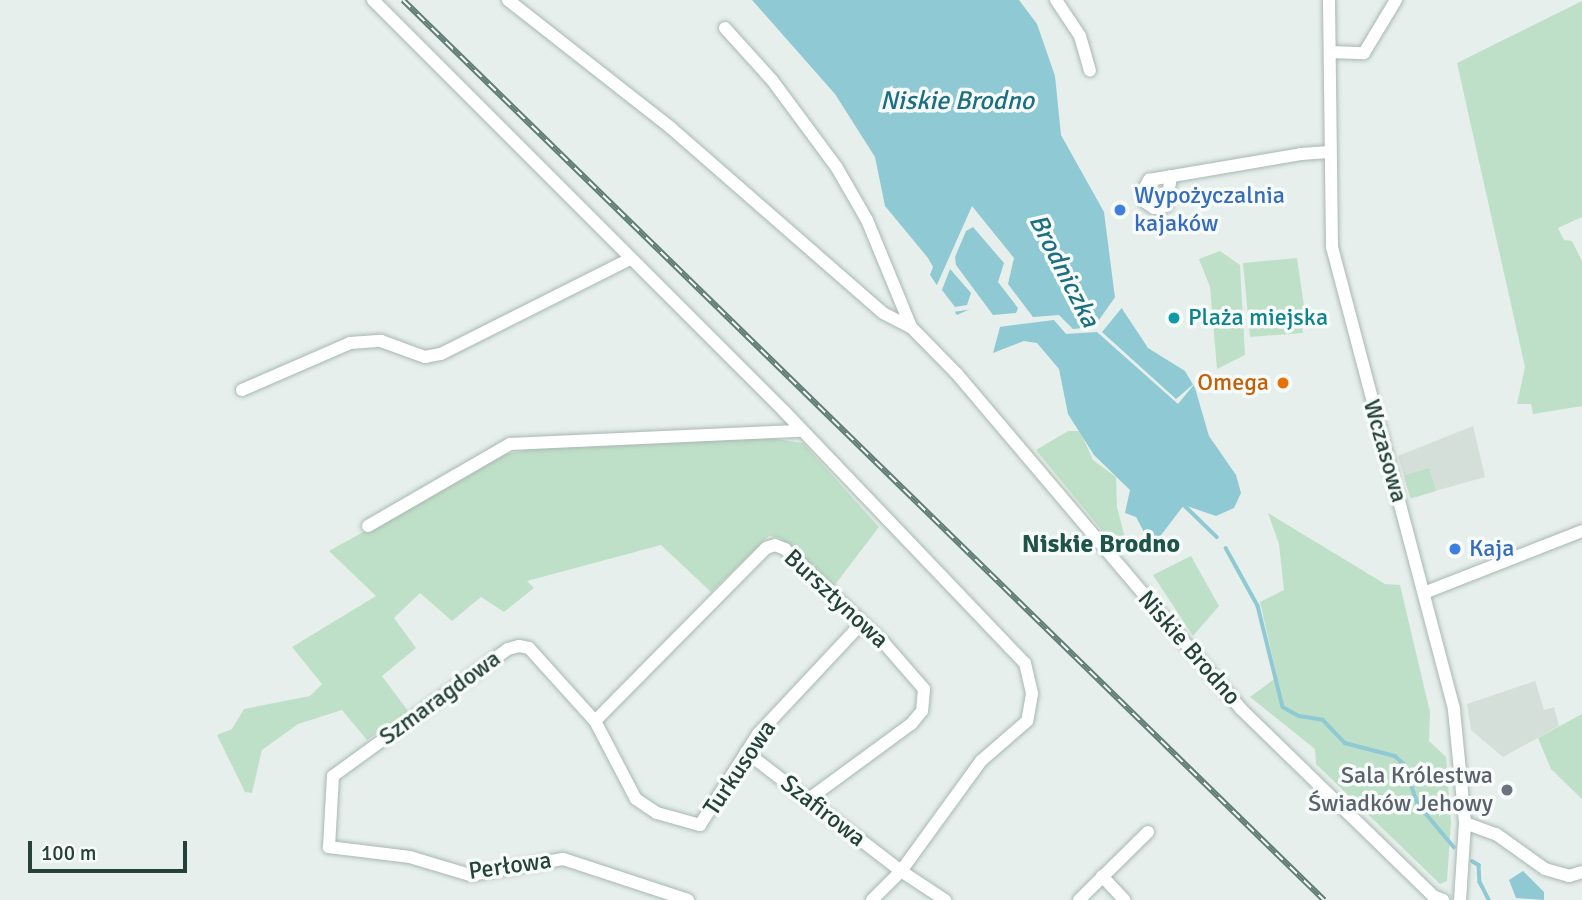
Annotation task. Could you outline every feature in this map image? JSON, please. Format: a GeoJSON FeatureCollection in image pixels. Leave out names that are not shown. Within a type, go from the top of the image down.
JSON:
{"type":"FeatureCollection","features":[{"type":"Feature","properties":{"kind":"street"},"geometry":{"type":"LineString","coordinates":[[373,0],[801,431],[1025,663],[1032,694],[1027,721],[981,761],[901,872],[872,900]]}},
{"type":"Feature","properties":{"kind":"street"},"geometry":{"type":"LineString","coordinates":[[508,0],[671,128],[883,313],[911,327]]}},
{"type":"Feature","properties":{"kind":"street"},"geometry":{"type":"LineString","coordinates":[[1056,0],[1080,36],[1090,71]]}},
{"type":"Feature","properties":{"kind":"street","name":"Wczasowa"},"geometry":{"type":"LineString","coordinates":[[1329,0],[1332,247],[1339,285],[1454,710],[1465,823],[1460,900]]}},
{"type":"Feature","properties":{"kind":"street"},"geometry":{"type":"LineString","coordinates":[[1330,52],[1364,53],[1396,0]]}},
{"type":"Feature","properties":{"kind":"street","name":"Niskie Brodno"},"geometry":{"type":"LineString","coordinates":[[725,28],[772,80],[837,168],[867,220],[911,327],[957,374],[1241,709],[1433,895],[1443,900]]}},
{"type":"Feature","properties":{"kind":"street"},"geometry":{"type":"LineString","coordinates":[[1171,176],[1329,152]]}},
{"type":"Feature","properties":{"kind":"street"},"geometry":{"type":"LineString","coordinates":[[242,390],[350,343],[381,341],[425,357],[441,354],[630,259]]}},
{"type":"Feature","properties":{"kind":"street"},"geometry":{"type":"LineString","coordinates":[[368,526],[510,444],[801,431]]}},
{"type":"Feature","properties":{"kind":"street"},"geometry":{"type":"LineString","coordinates":[[1424,593],[1582,531]]}},
{"type":"Feature","properties":{"kind":"street","name":"Bursztynowa"},"geometry":{"type":"LineString","coordinates":[[595,721],[766,548],[785,548],[860,625],[917,676],[924,688],[922,711],[887,745],[809,799]]}},
{"type":"Feature","properties":{"kind":"street","name":"Turkusowa"},"geometry":{"type":"LineString","coordinates":[[595,721],[636,799],[657,813],[691,825],[706,820],[746,752],[860,625]]}},
{"type":"Feature","properties":{"kind":"street","name":"Szmaragdowa"},"geometry":{"type":"LineString","coordinates":[[329,846],[333,776],[508,649],[529,648],[595,721]]}},
{"type":"Feature","properties":{"kind":"street","name":"Szafirowa"},"geometry":{"type":"LineString","coordinates":[[746,752],[901,872],[945,900]]}},
{"type":"Feature","properties":{"kind":"street"},"geometry":{"type":"LineString","coordinates":[[1465,823],[1496,834],[1545,869],[1569,876],[1582,872]]}},
{"type":"Feature","properties":{"kind":"street"},"geometry":{"type":"LineString","coordinates":[[1079,900],[1148,832]]}},
{"type":"Feature","properties":{"kind":"street","name":"Perłowa"},"geometry":{"type":"LineString","coordinates":[[329,846],[410,858],[470,875],[563,859],[688,900]]}},
{"type":"Feature","properties":{"kind":"street"},"geometry":{"type":"LineString","coordinates":[[1102,876],[1119,899]]}},
{"type":"Feature","properties":{"kind":"shaded area"},"geometry":{"type":"Polygon","coordinates":[[[1473,426],[1485,477],[1410,498],[1398,456],[1473,426]]]}},
{"type":"Feature","properties":{"kind":"shaded area"},"geometry":{"type":"Polygon","coordinates":[[[1535,681],[1544,710],[1554,707],[1559,726],[1503,757],[1471,730],[1467,704],[1535,681]]]}},
{"type":"Feature","properties":{"kind":"green space"},"geometry":{"type":"Polygon","coordinates":[[[1582,1],[1582,217],[1558,228],[1564,240],[1572,241],[1582,261],[1582,406],[1533,414],[1531,404],[1517,404],[1525,367],[1457,63],[1582,1]]]}},
{"type":"Feature","properties":{"kind":"green space"},"geometry":{"type":"Polygon","coordinates":[[[1220,251],[1240,265],[1245,355],[1217,369],[1210,287],[1199,259],[1220,251]]]}},
{"type":"Feature","properties":{"kind":"green space"},"geometry":{"type":"Polygon","coordinates":[[[1297,258],[1306,320],[1294,321],[1295,328],[1302,326],[1303,333],[1250,337],[1243,263],[1297,258]]]}},
{"type":"Feature","properties":{"kind":"green space"},"geometry":{"type":"Polygon","coordinates":[[[1068,431],[1080,431],[1093,460],[1116,477],[1117,507],[1125,538],[1114,545],[1036,450],[1068,431]]]}},
{"type":"Feature","properties":{"kind":"green space"},"geometry":{"type":"Polygon","coordinates":[[[763,437],[803,443],[879,527],[834,586],[780,538],[769,536],[711,592],[661,545],[527,581],[534,588],[504,612],[481,597],[452,621],[420,593],[394,618],[416,648],[382,676],[408,711],[367,740],[342,710],[298,724],[262,750],[252,793],[245,792],[217,735],[232,729],[244,709],[310,696],[322,684],[292,647],[376,596],[329,551],[501,455],[542,447],[763,437]]]}},
{"type":"Feature","properties":{"kind":"green space"},"geometry":{"type":"Polygon","coordinates":[[[1429,468],[1436,491],[1411,499],[1404,476],[1429,468]]]}},
{"type":"Feature","properties":{"kind":"green space"},"geometry":{"type":"Polygon","coordinates":[[[1268,513],[1385,584],[1400,585],[1430,712],[1429,741],[1446,757],[1451,822],[1447,881],[1440,884],[1316,764],[1315,749],[1250,697],[1277,677],[1260,602],[1284,590],[1279,544],[1268,513]]]}},
{"type":"Feature","properties":{"kind":"green space"},"geometry":{"type":"Polygon","coordinates":[[[1191,556],[1219,606],[1193,636],[1153,575],[1191,556]]]}},
{"type":"Feature","properties":{"kind":"green space"},"geometry":{"type":"Polygon","coordinates":[[[1582,714],[1582,799],[1551,769],[1538,738],[1582,714]]]}},
{"type":"Feature","properties":{"kind":"water","name":"Niskie Brodno"},"geometry":{"type":"Polygon","coordinates":[[[752,0],[1019,0],[1037,24],[1055,76],[1061,135],[1104,212],[1115,298],[1148,348],[1185,371],[1195,388],[1209,436],[1236,475],[1241,493],[1234,508],[1216,516],[1184,505],[1152,547],[1136,517],[1125,513],[1130,490],[1094,455],[1068,414],[1059,369],[1037,343],[1024,341],[993,353],[1000,327],[981,304],[957,315],[930,275],[933,267],[928,258],[885,206],[875,157],[835,94],[752,0]]]}},
{"type":"Feature","properties":{"kind":"water"},"geometry":{"type":"Polygon","coordinates":[[[1523,871],[1544,892],[1544,900],[1516,898],[1509,880],[1523,871]]]}},
{"type":"Feature","properties":{"kind":"pier"},"geometry":{"type":"Polygon","coordinates":[[[972,206],[1014,258],[1008,284],[1033,317],[1059,315],[1073,329],[1094,327],[1118,293],[1125,304],[1102,332],[1176,399],[1196,382],[1178,404],[1097,332],[1066,334],[1054,320],[999,327],[980,308],[953,312],[936,287],[972,206]],[[973,227],[966,231],[955,257],[956,265],[993,315],[1016,313],[1018,308],[998,282],[1004,263],[973,227]],[[950,269],[942,290],[955,307],[967,305],[971,293],[950,269]]]}},
{"type":"Feature","properties":{"kind":"waterway","name":"Brodniczka"},"geometry":{"type":"LineString","coordinates":[[1181,502],[1217,537]]}},
{"type":"Feature","properties":{"kind":"waterway","name":"Brodniczka"},"geometry":{"type":"LineString","coordinates":[[1226,548],[1258,606],[1283,707],[1299,716],[1323,720],[1345,743],[1395,756],[1404,764],[1418,804],[1454,847]]}},
{"type":"Feature","properties":{"kind":"waterway","name":"Brodniczka"},"geometry":{"type":"LineString","coordinates":[[1472,861],[1479,865],[1480,882],[1489,900]]}},
{"type":"Feature","properties":{"kind":"railway"},"geometry":{"type":"LineString","coordinates":[[403,0],[1324,900]]}},
{"type":"Feature","properties":{"kind":"place","name":"Wypożyczalnia kajaków"},"geometry":{"type":"Point","coordinates":[1120,210]}},
{"type":"Feature","properties":{"kind":"place","name":"Plaża miejska"},"geometry":{"type":"Point","coordinates":[1174,318]}},
{"type":"Feature","properties":{"kind":"place","name":"Omega"},"geometry":{"type":"Point","coordinates":[1283,383]}},
{"type":"Feature","properties":{"kind":"place","name":"Kaja"},"geometry":{"type":"Point","coordinates":[1455,549]}},
{"type":"Feature","properties":{"kind":"place","name":"Sala Królestwa Świadków Jehowy"},"geometry":{"type":"Point","coordinates":[1507,790]}},
{"type":"Feature","properties":{"kind":"district","name":"Niskie Brodno"},"geometry":{"type":"Point","coordinates":[1101,545]}}]}
